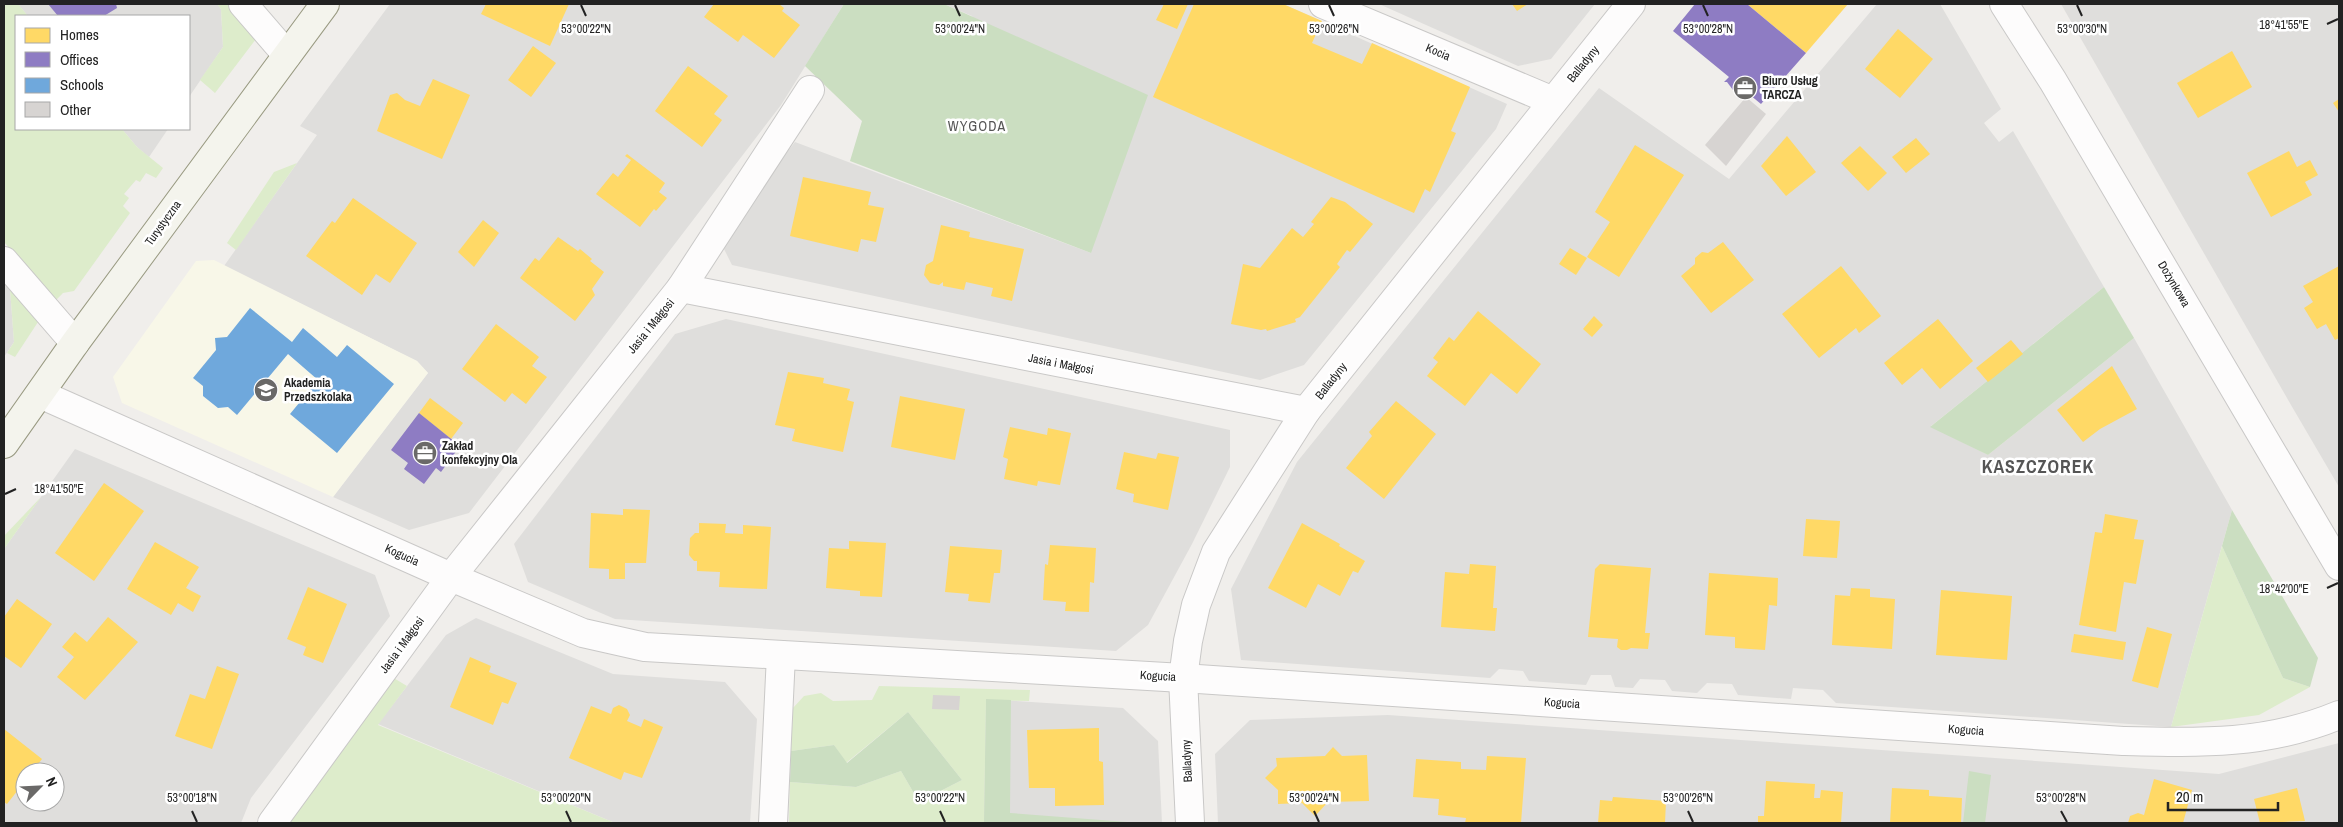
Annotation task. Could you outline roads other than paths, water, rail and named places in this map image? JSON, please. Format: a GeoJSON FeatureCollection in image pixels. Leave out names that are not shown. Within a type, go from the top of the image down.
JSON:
{"type":"FeatureCollection","features":[{"type":"Feature","properties":{"kind":"main road","name":"Turystyczna"},"geometry":{"type":"LineString","coordinates":[[4,444],[75,343],[325,4]]}},
{"type":"Feature","properties":{"kind":"street"},"geometry":{"type":"LineString","coordinates":[[243,4],[287,55]]}},
{"type":"Feature","properties":{"kind":"street","name":"Kocia"},"geometry":{"type":"LineString","coordinates":[[1323,4],[1553,101]]}},
{"type":"Feature","properties":{"kind":"street","name":"Balladyny"},"geometry":{"type":"LineString","coordinates":[[1190,823],[1183,678],[1188,640],[1196,605],[1216,552],[1306,412],[1631,4]]}},
{"type":"Feature","properties":{"kind":"street","name":"Dożynkowa"},"geometry":{"type":"LineString","coordinates":[[2004,4],[2053,81],[2339,566]]}},
{"type":"Feature","properties":{"kind":"street"},"geometry":{"type":"LineString","coordinates":[[681,288],[810,90]]}},
{"type":"Feature","properties":{"kind":"street"},"geometry":{"type":"LineString","coordinates":[[4,261],[75,343]]}},
{"type":"Feature","properties":{"kind":"street","name":"Jasia i Małgosi"},"geometry":{"type":"LineString","coordinates":[[272,823],[451,577],[681,288],[1306,412]]}},
{"type":"Feature","properties":{"kind":"street","name":"Kogucia"},"geometry":{"type":"LineString","coordinates":[[40,394],[451,577],[583,633],[624,644],[667,650],[1183,678],[2162,742],[2212,743],[2268,737],[2312,725],[2339,715]]}},
{"type":"Feature","properties":{"kind":"street"},"geometry":{"type":"LineString","coordinates":[[773,823],[781,655]]}},
{"type":"Feature","properties":{"kind":"place","name":"Biuro Usług TARCZA"},"geometry":{"type":"Point","coordinates":[1745,88]}},
{"type":"Feature","properties":{"kind":"place","name":"Akademia Przedszkolaka"},"geometry":{"type":"Point","coordinates":[266,390]}},
{"type":"Feature","properties":{"kind":"place","name":"Zakład konfekcyjny Ola"},"geometry":{"type":"Point","coordinates":[425,453]}},
{"type":"Feature","properties":{"kind":"district","name":"WYGODA"},"geometry":{"type":"Point","coordinates":[977,126]}},
{"type":"Feature","properties":{"kind":"district","name":"KASZCZOREK"},"geometry":{"type":"Point","coordinates":[2038,467]}}]}
